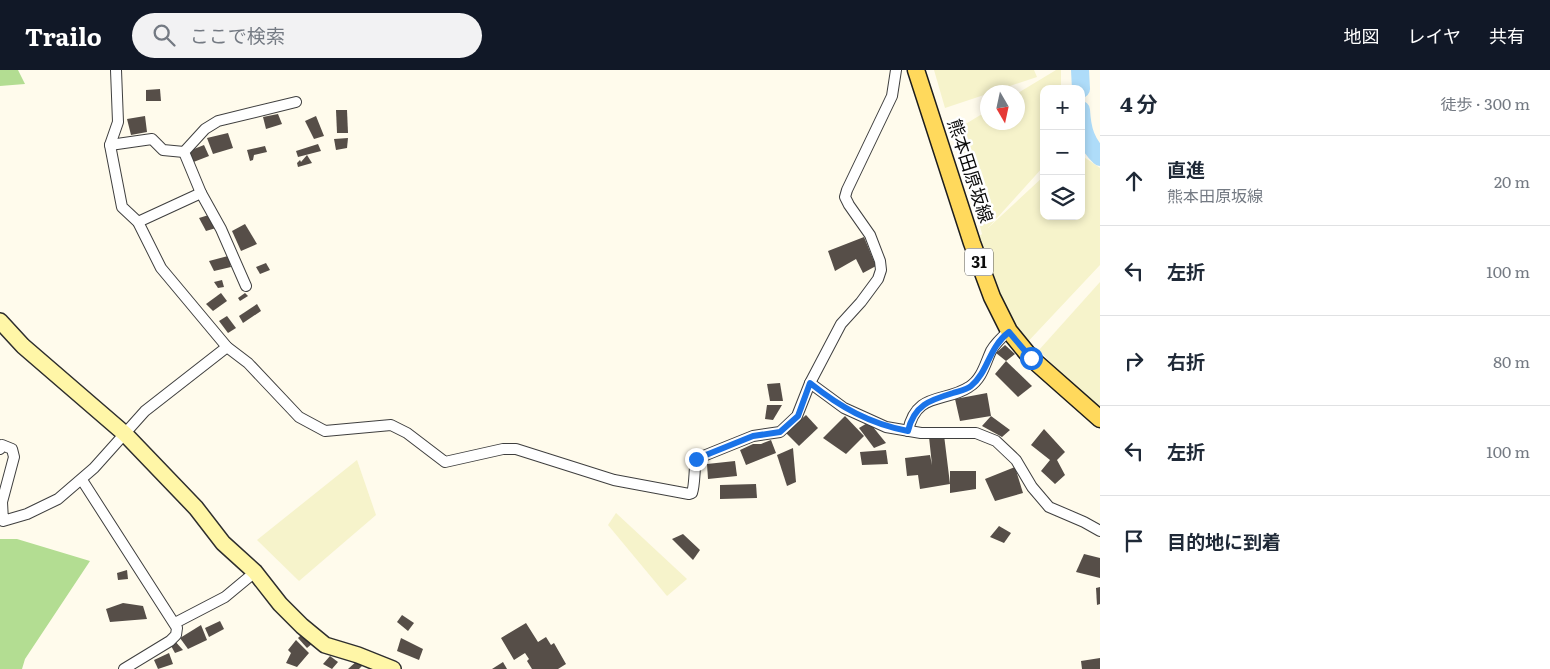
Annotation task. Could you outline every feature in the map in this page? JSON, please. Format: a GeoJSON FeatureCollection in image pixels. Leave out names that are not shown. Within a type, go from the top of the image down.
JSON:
{"type":"FeatureCollection","features":[{"type":"Feature","properties":{"kind":"main road","name":"熊本田原坂線"},"geometry":{"type":"LineString","coordinates":[[916,70],[972,243],[992,297],[1009,332],[1031,358],[1100,419]]}},
{"type":"Feature","properties":{"kind":"street"},"geometry":{"type":"LineString","coordinates":[[116,70],[118,122],[110,145],[122,207],[138,222],[161,268],[227,347],[248,363],[299,417],[325,431],[391,425],[407,433],[445,462],[504,449],[516,449],[614,480],[689,494],[693,491],[696,459],[753,436],[780,432],[798,416],[810,383],[840,324],[861,302],[878,279],[881,270],[880,261],[870,235],[848,205],[846,198],[847,190],[892,96],[896,70]]}},
{"type":"Feature","properties":{"kind":"street"},"geometry":{"type":"LineString","coordinates":[[184,152],[205,129],[218,121],[296,102]]}},
{"type":"Feature","properties":{"kind":"street"},"geometry":{"type":"LineString","coordinates":[[110,145],[152,138],[163,150],[184,152]]}},
{"type":"Feature","properties":{"kind":"street"},"geometry":{"type":"LineString","coordinates":[[184,152],[201,193],[221,229],[246,286]]}},
{"type":"Feature","properties":{"kind":"street"},"geometry":{"type":"LineString","coordinates":[[138,222],[201,193]]}},
{"type":"Feature","properties":{"kind":"street"},"geometry":{"type":"LineString","coordinates":[[0,321],[23,346],[125,434],[196,508],[223,543],[256,572],[280,604],[302,626],[324,645],[358,655],[393,669]]}},
{"type":"Feature","properties":{"kind":"street"},"geometry":{"type":"LineString","coordinates":[[908,431],[917,411],[926,403],[969,387],[978,379],[992,350],[1002,337],[1009,332]]}},
{"type":"Feature","properties":{"kind":"street"},"geometry":{"type":"LineString","coordinates":[[0,449],[2,445],[12,449],[14,457],[2,502],[3,521],[27,514],[58,499],[82,480],[145,411],[227,347]]}},
{"type":"Feature","properties":{"kind":"street"},"geometry":{"type":"LineString","coordinates":[[810,383],[844,408],[886,427],[921,433],[976,433],[996,441],[1016,460],[1032,487],[1049,507],[1100,531]]}},
{"type":"Feature","properties":{"kind":"street"},"geometry":{"type":"LineString","coordinates":[[82,480],[177,628],[176,635],[170,641],[124,669]]}},
{"type":"Feature","properties":{"kind":"street"},"geometry":{"type":"LineString","coordinates":[[175,623],[225,597],[256,572]]}},
{"type":"Feature","properties":{"kind":"shaded area"},"geometry":{"type":"Polygon","coordinates":[[[934,70],[1034,70],[1037,77],[1013,85],[980,85],[980,96],[945,108],[934,70]]]}},
{"type":"Feature","properties":{"kind":"shaded area"},"geometry":{"type":"Polygon","coordinates":[[[1056,70],[1061,70],[1061,85],[1040,85],[1040,170],[988,228],[1040,180],[1040,220],[1085,220],[1085,158],[1100,168],[1100,265],[1022,348],[972,243],[982,234],[954,131],[980,115],[980,130],[1025,130],[1025,89],[1056,70]]]}},
{"type":"Feature","properties":{"kind":"shaded area"},"geometry":{"type":"Polygon","coordinates":[[[1100,282],[1100,415],[1039,350],[1100,282]]]}},
{"type":"Feature","properties":{"kind":"shaded area"},"geometry":{"type":"Polygon","coordinates":[[[357,460],[376,515],[299,581],[257,540],[357,460]]]}},
{"type":"Feature","properties":{"kind":"shaded area"},"geometry":{"type":"Polygon","coordinates":[[[616,513],[687,579],[667,596],[608,525],[616,513]]]}},
{"type":"Feature","properties":{"kind":"green space"},"geometry":{"type":"Polygon","coordinates":[[[0,70],[18,70],[25,84],[0,86],[0,70]]]}},
{"type":"Feature","properties":{"kind":"green space"},"geometry":{"type":"Polygon","coordinates":[[[0,539],[17,539],[90,561],[25,659],[22,669],[0,669],[0,539]]]}},
{"type":"Feature","properties":{"kind":"building"},"geometry":{"type":"Polygon","coordinates":[[[160,89],[161,101],[146,101],[146,90],[160,89]]]}},
{"type":"Feature","properties":{"kind":"building"},"geometry":{"type":"Polygon","coordinates":[[[336,110],[347,110],[348,133],[337,133],[336,110]]]}},
{"type":"Feature","properties":{"kind":"building"},"geometry":{"type":"Polygon","coordinates":[[[278,114],[282,124],[266,129],[263,117],[278,114]]]}},
{"type":"Feature","properties":{"kind":"building"},"geometry":{"type":"Polygon","coordinates":[[[145,116],[147,132],[131,135],[127,119],[145,116]]]}},
{"type":"Feature","properties":{"kind":"building"},"geometry":{"type":"Polygon","coordinates":[[[316,116],[324,136],[314,139],[305,121],[316,116]]]}},
{"type":"Feature","properties":{"kind":"building"},"geometry":{"type":"Polygon","coordinates":[[[228,133],[233,148],[213,154],[207,138],[228,133]]]}},
{"type":"Feature","properties":{"kind":"building"},"geometry":{"type":"Polygon","coordinates":[[[348,138],[347,148],[336,150],[334,139],[348,138]]]}},
{"type":"Feature","properties":{"kind":"building"},"geometry":{"type":"Polygon","coordinates":[[[318,144],[321,151],[298,157],[296,151],[318,144]]]}},
{"type":"Feature","properties":{"kind":"building"},"geometry":{"type":"Polygon","coordinates":[[[204,145],[209,156],[191,163],[189,151],[204,145]]]}},
{"type":"Feature","properties":{"kind":"building"},"geometry":{"type":"Polygon","coordinates":[[[265,146],[267,152],[254,155],[253,160],[250,161],[247,150],[265,146]]]}},
{"type":"Feature","properties":{"kind":"building"},"geometry":{"type":"Polygon","coordinates":[[[307,155],[312,163],[298,167],[297,163],[300,160],[301,162],[307,155]]]}},
{"type":"Feature","properties":{"kind":"building"},"geometry":{"type":"Polygon","coordinates":[[[212,214],[216,228],[206,231],[199,218],[212,214]]]}},
{"type":"Feature","properties":{"kind":"building"},"geometry":{"type":"Polygon","coordinates":[[[245,224],[257,244],[241,251],[232,231],[245,224]]]}},
{"type":"Feature","properties":{"kind":"building"},"geometry":{"type":"Polygon","coordinates":[[[864,237],[876,266],[863,273],[856,259],[835,271],[828,251],[864,237]]]}},
{"type":"Feature","properties":{"kind":"building"},"geometry":{"type":"Polygon","coordinates":[[[228,256],[231,267],[214,271],[209,261],[228,256]]]}},
{"type":"Feature","properties":{"kind":"building"},"geometry":{"type":"Polygon","coordinates":[[[266,263],[270,270],[260,274],[256,267],[266,263]]]}},
{"type":"Feature","properties":{"kind":"building"},"geometry":{"type":"Polygon","coordinates":[[[222,280],[224,287],[218,288],[214,282],[222,280]]]}},
{"type":"Feature","properties":{"kind":"building"},"geometry":{"type":"Polygon","coordinates":[[[221,293],[227,301],[213,311],[206,304],[221,293]]]}},
{"type":"Feature","properties":{"kind":"building"},"geometry":{"type":"Polygon","coordinates":[[[245,293],[248,296],[240,301],[238,298],[245,293]]]}},
{"type":"Feature","properties":{"kind":"building"},"geometry":{"type":"Polygon","coordinates":[[[257,304],[261,311],[243,323],[239,316],[257,304]]]}},
{"type":"Feature","properties":{"kind":"building"},"geometry":{"type":"Polygon","coordinates":[[[227,316],[236,328],[228,333],[219,321],[227,316]]]}},
{"type":"Feature","properties":{"kind":"building"},"geometry":{"type":"Polygon","coordinates":[[[1005,345],[1015,354],[1006,361],[996,353],[1005,345]]]}},
{"type":"Feature","properties":{"kind":"building"},"geometry":{"type":"Polygon","coordinates":[[[1006,361],[1032,386],[1018,397],[995,374],[1006,361]]]}},
{"type":"Feature","properties":{"kind":"building"},"geometry":{"type":"Polygon","coordinates":[[[780,383],[783,401],[770,401],[767,384],[780,383]]]}},
{"type":"Feature","properties":{"kind":"building"},"geometry":{"type":"Polygon","coordinates":[[[987,393],[991,416],[960,421],[955,399],[987,393]]]}},
{"type":"Feature","properties":{"kind":"building"},"geometry":{"type":"Polygon","coordinates":[[[767,405],[782,405],[773,420],[765,419],[767,405]]]}},
{"type":"Feature","properties":{"kind":"building"},"geometry":{"type":"Polygon","coordinates":[[[806,415],[818,428],[799,446],[786,433],[806,415]]]}},
{"type":"Feature","properties":{"kind":"building"},"geometry":{"type":"Polygon","coordinates":[[[845,416],[864,436],[846,454],[823,438],[845,416]]]}},
{"type":"Feature","properties":{"kind":"building"},"geometry":{"type":"Polygon","coordinates":[[[991,416],[1010,430],[1002,437],[982,426],[991,416]]]}},
{"type":"Feature","properties":{"kind":"building"},"geometry":{"type":"Polygon","coordinates":[[[869,422],[886,443],[874,448],[859,428],[869,422]]]}},
{"type":"Feature","properties":{"kind":"building"},"geometry":{"type":"Polygon","coordinates":[[[1044,429],[1065,452],[1057,460],[1065,475],[1055,484],[1041,471],[1050,460],[1031,445],[1044,429]]]}},
{"type":"Feature","properties":{"kind":"building"},"geometry":{"type":"Polygon","coordinates":[[[944,435],[950,484],[920,489],[918,475],[907,476],[905,458],[930,455],[932,465],[929,437],[944,435]]]}},
{"type":"Feature","properties":{"kind":"building"},"geometry":{"type":"Polygon","coordinates":[[[771,440],[776,453],[746,465],[740,450],[753,444],[761,444],[771,440]]]}},
{"type":"Feature","properties":{"kind":"building"},"geometry":{"type":"Polygon","coordinates":[[[793,448],[796,482],[787,486],[777,455],[793,448]]]}},
{"type":"Feature","properties":{"kind":"building"},"geometry":{"type":"Polygon","coordinates":[[[886,450],[888,464],[862,465],[860,452],[886,450]]]}},
{"type":"Feature","properties":{"kind":"building"},"geometry":{"type":"Polygon","coordinates":[[[735,461],[737,476],[708,479],[707,464],[735,461]]]}},
{"type":"Feature","properties":{"kind":"building"},"geometry":{"type":"Polygon","coordinates":[[[1015,467],[1023,493],[995,501],[985,479],[1015,467]]]}},
{"type":"Feature","properties":{"kind":"building"},"geometry":{"type":"Polygon","coordinates":[[[950,471],[976,471],[976,489],[950,493],[950,471]]]}},
{"type":"Feature","properties":{"kind":"building"},"geometry":{"type":"Polygon","coordinates":[[[756,484],[757,498],[720,499],[720,485],[756,484]]]}},
{"type":"Feature","properties":{"kind":"building"},"geometry":{"type":"Polygon","coordinates":[[[999,526],[1011,533],[1004,543],[990,537],[999,526]]]}},
{"type":"Feature","properties":{"kind":"building"},"geometry":{"type":"Polygon","coordinates":[[[683,534],[700,550],[693,560],[672,539],[683,534]]]}},
{"type":"Feature","properties":{"kind":"building"},"geometry":{"type":"Polygon","coordinates":[[[1084,554],[1100,558],[1100,578],[1076,572],[1084,554]]]}},
{"type":"Feature","properties":{"kind":"building"},"geometry":{"type":"Polygon","coordinates":[[[127,570],[128,579],[118,580],[117,573],[127,570]]]}},
{"type":"Feature","properties":{"kind":"building"},"geometry":{"type":"Polygon","coordinates":[[[1100,587],[1100,604],[1097,605],[1096,588],[1100,587]]]}},
{"type":"Feature","properties":{"kind":"building"},"geometry":{"type":"Polygon","coordinates":[[[123,603],[143,606],[147,619],[110,622],[106,609],[123,603]]]}},
{"type":"Feature","properties":{"kind":"building"},"geometry":{"type":"Polygon","coordinates":[[[402,615],[414,623],[408,631],[397,622],[402,615]]]}},
{"type":"Feature","properties":{"kind":"building"},"geometry":{"type":"Polygon","coordinates":[[[220,621],[224,629],[209,637],[205,628],[220,621]]]}},
{"type":"Feature","properties":{"kind":"building"},"geometry":{"type":"Polygon","coordinates":[[[526,623],[538,642],[546,637],[551,645],[554,643],[566,664],[558,669],[532,669],[525,653],[514,660],[501,638],[526,623]]]}},
{"type":"Feature","properties":{"kind":"building"},"geometry":{"type":"Polygon","coordinates":[[[201,625],[207,640],[188,649],[180,638],[201,625]]]}},
{"type":"Feature","properties":{"kind":"building"},"geometry":{"type":"Polygon","coordinates":[[[311,626],[320,637],[307,648],[298,638],[311,626]]]}},
{"type":"Feature","properties":{"kind":"building"},"geometry":{"type":"Polygon","coordinates":[[[401,638],[423,649],[419,660],[397,651],[401,638]]]}},
{"type":"Feature","properties":{"kind":"building"},"geometry":{"type":"Polygon","coordinates":[[[173,639],[183,650],[175,653],[170,644],[173,639]]]}},
{"type":"Feature","properties":{"kind":"building"},"geometry":{"type":"Polygon","coordinates":[[[296,640],[309,653],[297,667],[286,663],[291,653],[288,650],[296,640]]]}},
{"type":"Feature","properties":{"kind":"building"},"geometry":{"type":"Polygon","coordinates":[[[169,653],[173,664],[158,669],[154,660],[169,653]]]}},
{"type":"Feature","properties":{"kind":"building"},"geometry":{"type":"Polygon","coordinates":[[[330,656],[338,662],[332,669],[323,664],[330,656]]]}},
{"type":"Feature","properties":{"kind":"building"},"geometry":{"type":"Polygon","coordinates":[[[1100,658],[1100,669],[1082,669],[1081,661],[1100,658]]]}},
{"type":"Feature","properties":{"kind":"building"},"geometry":{"type":"Polygon","coordinates":[[[358,660],[365,663],[359,669],[348,669],[358,660]]]}},
{"type":"Feature","properties":{"kind":"building"},"geometry":{"type":"Polygon","coordinates":[[[503,662],[507,669],[492,669],[503,662]]]}},
{"type":"Feature","properties":{"kind":"waterway"},"geometry":{"type":"LineString","coordinates":[[1080,70],[1081,85]]}},
{"type":"Feature","properties":{"kind":"waterway"},"geometry":{"type":"LineString","coordinates":[[1084,130],[1091,147],[1100,157]]}},
{"type":"Feature","properties":{"kind":"route"},"geometry":{"type":"LineString","coordinates":[[696,459],[753,436],[780,432],[798,416],[810,383],[844,408],[886,427],[908,431],[917,411],[926,403],[969,387],[978,379],[992,350],[1002,337],[1009,332],[1031,358]]}}]}
